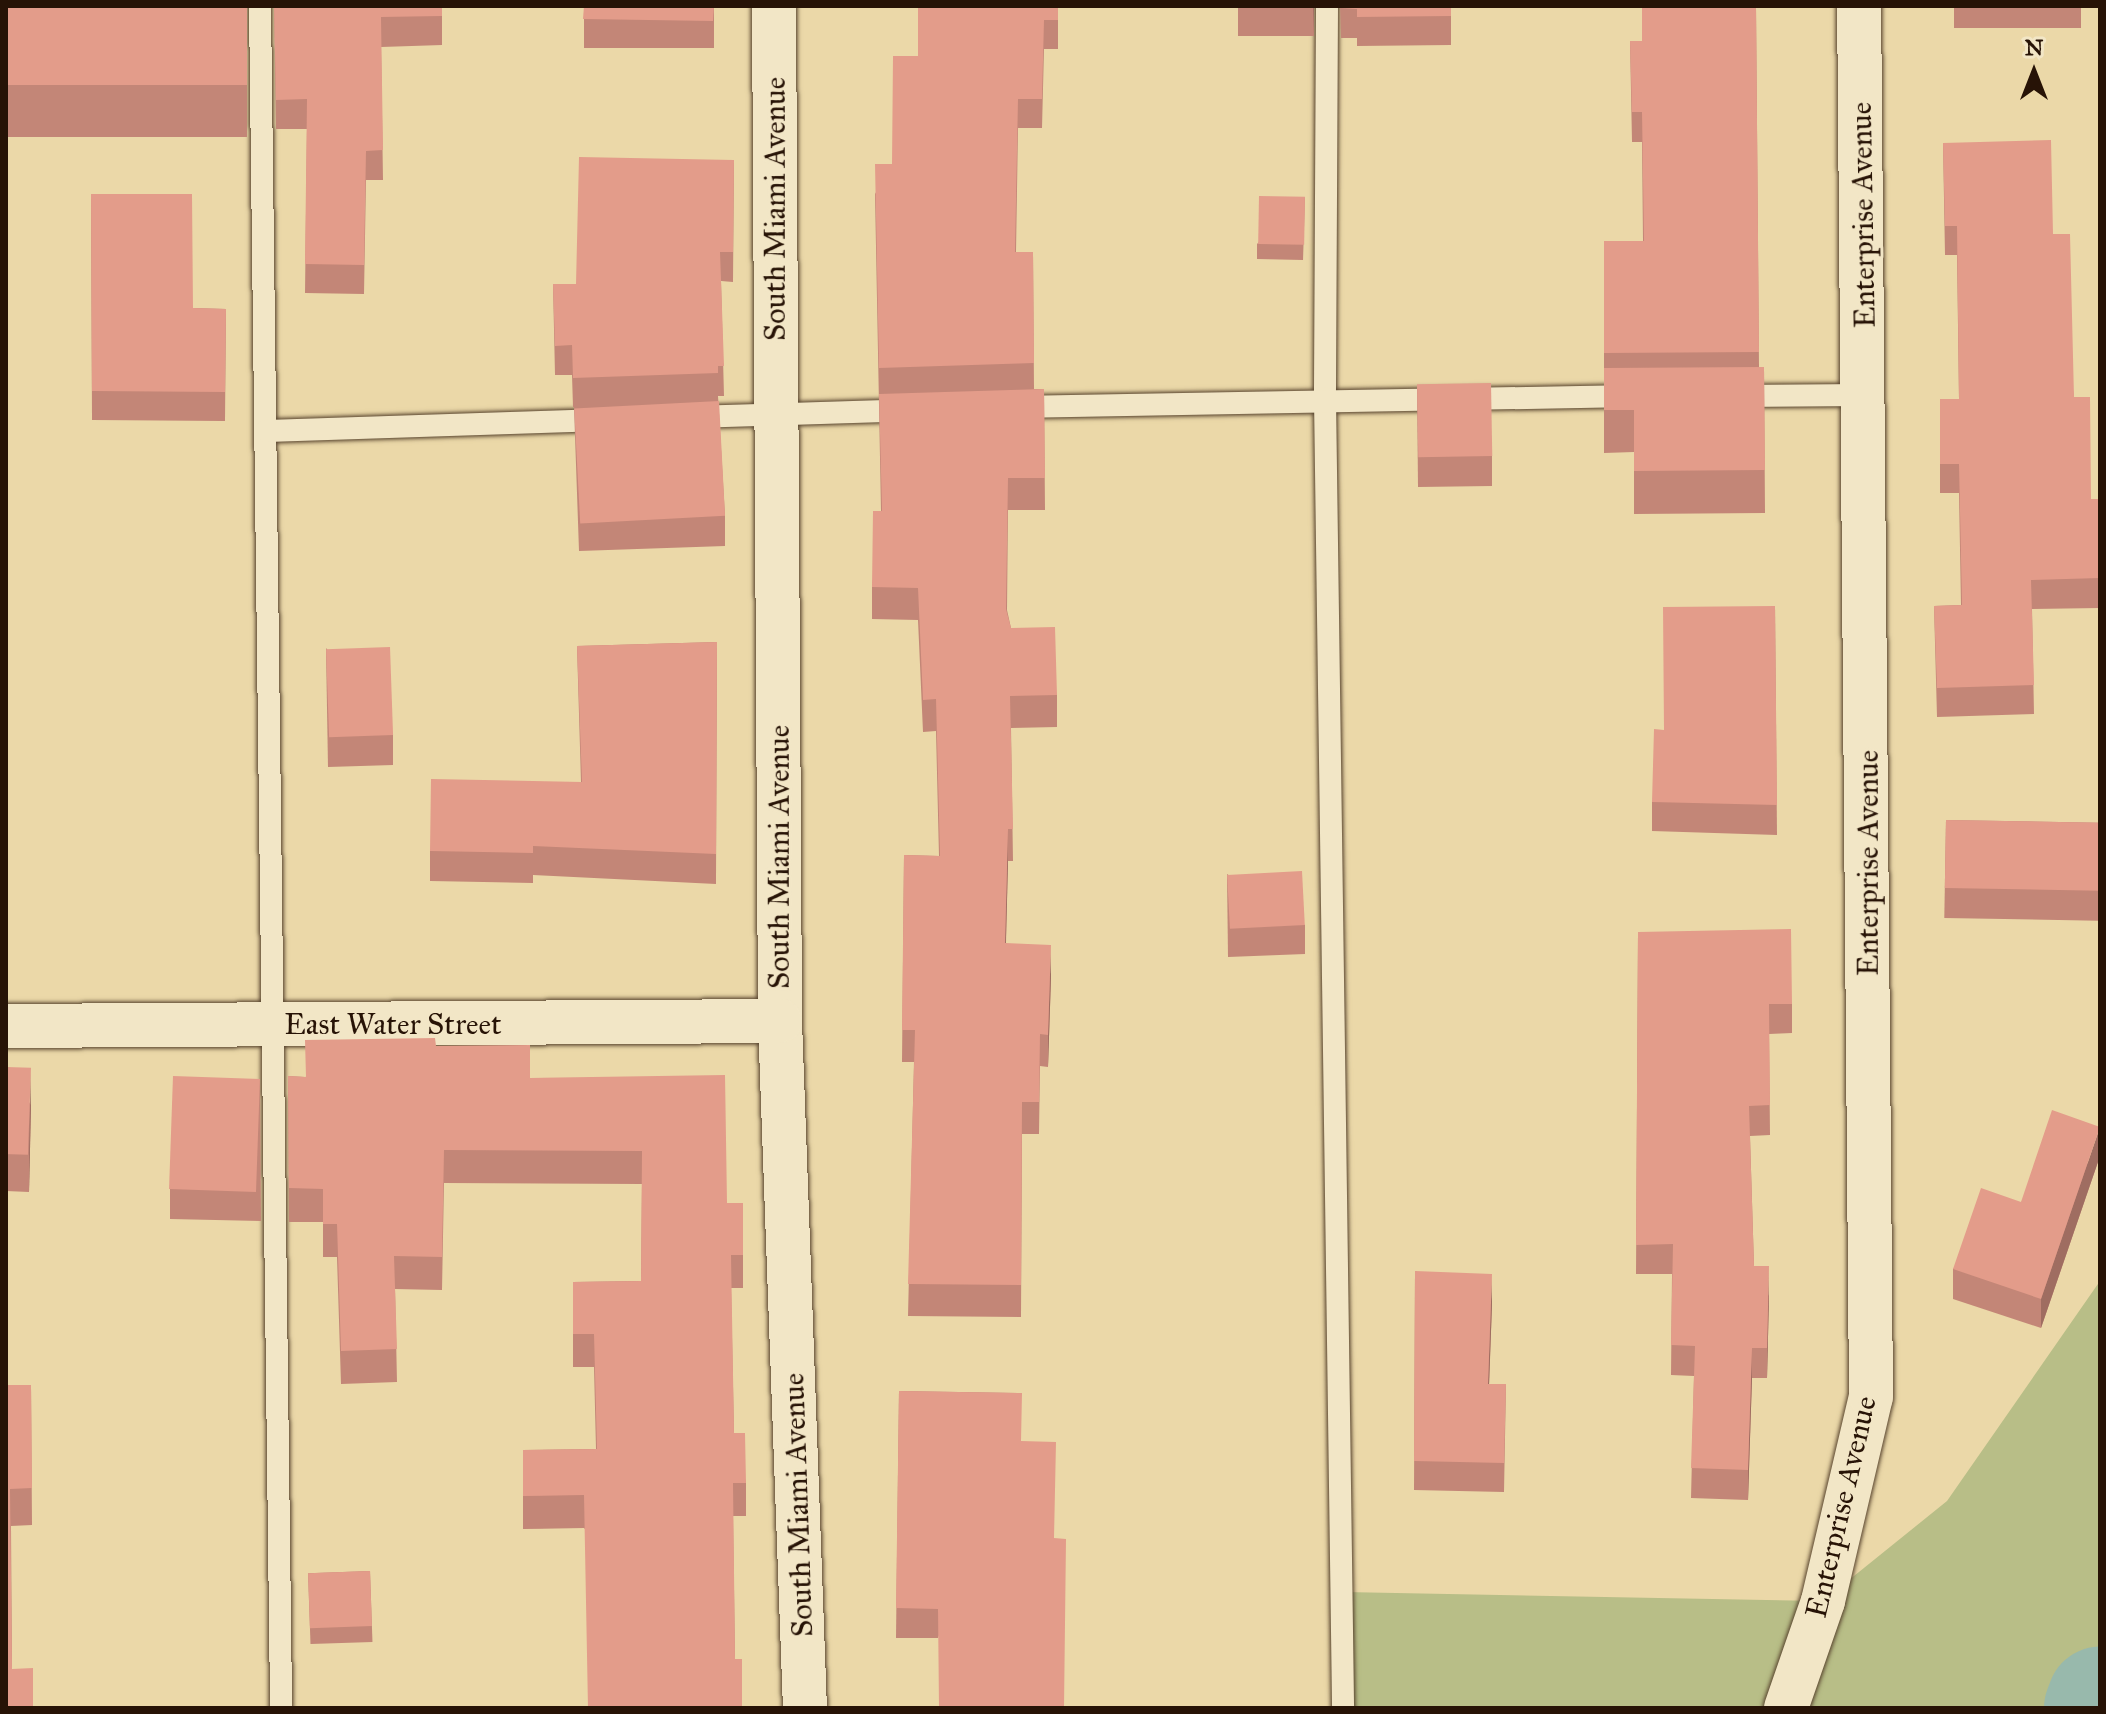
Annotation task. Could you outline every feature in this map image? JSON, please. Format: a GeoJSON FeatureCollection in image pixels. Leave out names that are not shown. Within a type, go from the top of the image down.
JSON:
{"type":"FeatureCollection","features":[{"type":"Feature","properties":{"kind":"street","name":"South Miami Avenue"},"geometry":{"type":"LineString","coordinates":[[774,6],[780,1021],[805,1708]]}},
{"type":"Feature","properties":{"kind":"street","name":"Enterprise Avenue"},"geometry":{"type":"LineString","coordinates":[[1786,1708],[1823,1601],[1871,1397],[1866,395],[1859,6]]}},
{"type":"Feature","properties":{"kind":"street","name":"East Water Street"},"geometry":{"type":"LineString","coordinates":[[6,1026],[780,1021]]}},
{"type":"Feature","properties":{"kind":"lane"},"geometry":{"type":"LineString","coordinates":[[260,6],[277,1025],[281,1708]]}},
{"type":"Feature","properties":{"kind":"lane"},"geometry":{"type":"LineString","coordinates":[[1327,6],[1325,398],[1343,1708]]}},
{"type":"Feature","properties":{"kind":"lane"},"geometry":{"type":"LineString","coordinates":[[1707,396],[1866,395]]}},
{"type":"Feature","properties":{"kind":"lane"},"geometry":{"type":"LineString","coordinates":[[996,408],[1325,398],[1659,396]]}},
{"type":"Feature","properties":{"kind":"lane"},"geometry":{"type":"LineString","coordinates":[[665,418],[933,410]]}},
{"type":"Feature","properties":{"kind":"lane"},"geometry":{"type":"LineString","coordinates":[[267,431],[633,419]]}},
{"type":"Feature","properties":{"kind":"green space"},"geometry":{"type":"Polygon","coordinates":[[[2100,1281],[2100,1708],[1344,1708],[1344,1592],[1823,1601],[1947,1501],[2100,1281]]]}},
{"type":"Feature","properties":{"kind":"building"},"geometry":{"type":"Polygon","coordinates":[[[6,6],[247,6],[247,85],[6,85],[6,6]]]}},
{"type":"Feature","properties":{"kind":"building"},"geometry":{"type":"Polygon","coordinates":[[[274,6],[442,6],[442,16],[381,17],[383,150],[366,151],[364,265],[305,264],[307,99],[276,100],[274,6]]]}},
{"type":"Feature","properties":{"kind":"building"},"geometry":{"type":"Polygon","coordinates":[[[584,6],[714,6],[713,21],[583,19],[584,6]]]}},
{"type":"Feature","properties":{"kind":"building"},"geometry":{"type":"Polygon","coordinates":[[[918,6],[1058,6],[1058,20],[1044,20],[1042,99],[1018,99],[1015,252],[1033,252],[1034,363],[879,368],[875,164],[892,164],[893,56],[918,56],[918,6]]]}},
{"type":"Feature","properties":{"kind":"building"},"geometry":{"type":"Polygon","coordinates":[[[1242,6],[1313,6],[1313,8],[1242,6]]]}},
{"type":"Feature","properties":{"kind":"building"},"geometry":{"type":"Polygon","coordinates":[[[1341,6],[1451,6],[1451,16],[1357,17],[1357,9],[1341,6]]]}},
{"type":"Feature","properties":{"kind":"building"},"geometry":{"type":"Polygon","coordinates":[[[1642,6],[1756,6],[1759,352],[1604,353],[1604,241],[1644,241],[1642,112],[1632,112],[1630,41],[1642,41],[1642,6]]]}},
{"type":"Feature","properties":{"kind":"building"},"geometry":{"type":"Polygon","coordinates":[[[2051,140],[2053,234],[2070,234],[2074,397],[2090,397],[2091,499],[2100,499],[2100,578],[2031,580],[2034,685],[1937,688],[1934,606],[1962,605],[1959,464],[1940,464],[1940,399],[1959,399],[1957,226],[1945,226],[1943,143],[2051,140]]]}},
{"type":"Feature","properties":{"kind":"building"},"geometry":{"type":"Polygon","coordinates":[[[579,157],[734,160],[733,252],[720,252],[724,366],[718,366],[718,373],[573,378],[572,345],[555,346],[553,284],[576,284],[579,157]]]}},
{"type":"Feature","properties":{"kind":"building"},"geometry":{"type":"Polygon","coordinates":[[[91,194],[192,194],[193,308],[226,309],[225,392],[92,391],[91,194]]]}},
{"type":"Feature","properties":{"kind":"building"},"geometry":{"type":"Polygon","coordinates":[[[1259,196],[1305,197],[1304,245],[1258,244],[1259,196]]]}},
{"type":"Feature","properties":{"kind":"building"},"geometry":{"type":"Polygon","coordinates":[[[1764,367],[1765,470],[1634,471],[1634,410],[1604,410],[1604,368],[1764,367]]]}},
{"type":"Feature","properties":{"kind":"building"},"geometry":{"type":"Polygon","coordinates":[[[1491,383],[1492,456],[1418,457],[1417,384],[1491,383]]]}},
{"type":"Feature","properties":{"kind":"building"},"geometry":{"type":"Polygon","coordinates":[[[1044,389],[1045,478],[1008,478],[1006,609],[1011,628],[1055,627],[1057,695],[1010,696],[1013,829],[1008,829],[1005,943],[1051,945],[1048,1035],[1040,1034],[1039,1102],[1022,1102],[1021,1285],[908,1284],[915,1030],[902,1030],[904,855],[940,856],[936,699],[923,700],[918,588],[872,587],[873,511],[882,511],[879,394],[1044,389]]]}},
{"type":"Feature","properties":{"kind":"building"},"geometry":{"type":"Polygon","coordinates":[[[719,401],[725,516],[580,523],[574,409],[719,401]]]}},
{"type":"Feature","properties":{"kind":"building"},"geometry":{"type":"Polygon","coordinates":[[[1775,606],[1777,805],[1652,802],[1654,729],[1664,730],[1663,607],[1775,606]]]}},
{"type":"Feature","properties":{"kind":"building"},"geometry":{"type":"Polygon","coordinates":[[[717,642],[716,854],[533,846],[533,853],[430,851],[431,779],[582,782],[577,646],[717,642]]]}},
{"type":"Feature","properties":{"kind":"building"},"geometry":{"type":"Polygon","coordinates":[[[390,647],[393,735],[329,737],[326,649],[390,647]]]}},
{"type":"Feature","properties":{"kind":"building"},"geometry":{"type":"Polygon","coordinates":[[[1946,820],[2100,823],[2099,891],[1945,888],[1946,820]]]}},
{"type":"Feature","properties":{"kind":"building"},"geometry":{"type":"Polygon","coordinates":[[[1302,871],[1305,925],[1230,929],[1227,875],[1302,871]]]}},
{"type":"Feature","properties":{"kind":"building"},"geometry":{"type":"Polygon","coordinates":[[[1791,929],[1792,1004],[1769,1004],[1770,1105],[1749,1106],[1754,1266],[1769,1266],[1767,1348],[1752,1348],[1748,1470],[1691,1468],[1695,1346],[1671,1345],[1673,1244],[1636,1245],[1638,932],[1791,929]]]}},
{"type":"Feature","properties":{"kind":"building"},"geometry":{"type":"Polygon","coordinates":[[[435,1038],[436,1046],[530,1045],[530,1078],[725,1075],[727,1203],[743,1203],[743,1255],[731,1255],[734,1433],[745,1433],[746,1483],[733,1483],[735,1659],[742,1659],[742,1708],[588,1708],[584,1495],[523,1496],[523,1450],[597,1449],[594,1334],[573,1334],[573,1282],[641,1281],[642,1151],[444,1150],[442,1257],[394,1256],[397,1349],[341,1351],[337,1224],[323,1224],[323,1189],[289,1188],[288,1076],[306,1077],[305,1040],[435,1038]]]}},
{"type":"Feature","properties":{"kind":"building"},"geometry":{"type":"Polygon","coordinates":[[[6,1067],[31,1068],[28,1155],[6,1154],[6,1067]]]}},
{"type":"Feature","properties":{"kind":"building"},"geometry":{"type":"Polygon","coordinates":[[[173,1076],[260,1079],[256,1192],[169,1189],[173,1076]]]}},
{"type":"Feature","properties":{"kind":"building"},"geometry":{"type":"Polygon","coordinates":[[[2052,1110],[2100,1127],[2041,1299],[1953,1269],[1981,1188],[2021,1202],[2052,1110]]]}},
{"type":"Feature","properties":{"kind":"building"},"geometry":{"type":"Polygon","coordinates":[[[1415,1271],[1492,1274],[1488,1384],[1506,1384],[1504,1463],[1414,1461],[1415,1271]]]}},
{"type":"Feature","properties":{"kind":"building"},"geometry":{"type":"Polygon","coordinates":[[[6,1385],[31,1385],[32,1488],[10,1489],[12,1669],[33,1668],[33,1708],[6,1708],[6,1385]]]}},
{"type":"Feature","properties":{"kind":"building"},"geometry":{"type":"Polygon","coordinates":[[[899,1391],[1022,1393],[1021,1441],[1056,1442],[1054,1538],[1066,1539],[1064,1708],[939,1708],[938,1609],[896,1608],[899,1391]]]}},
{"type":"Feature","properties":{"kind":"building"},"geometry":{"type":"Polygon","coordinates":[[[370,1571],[372,1626],[310,1628],[308,1573],[370,1571]]]}},
{"type":"Feature","properties":{"kind":"waterway"},"geometry":{"type":"LineString","coordinates":[[2097,1708],[2100,1700]]}}]}
